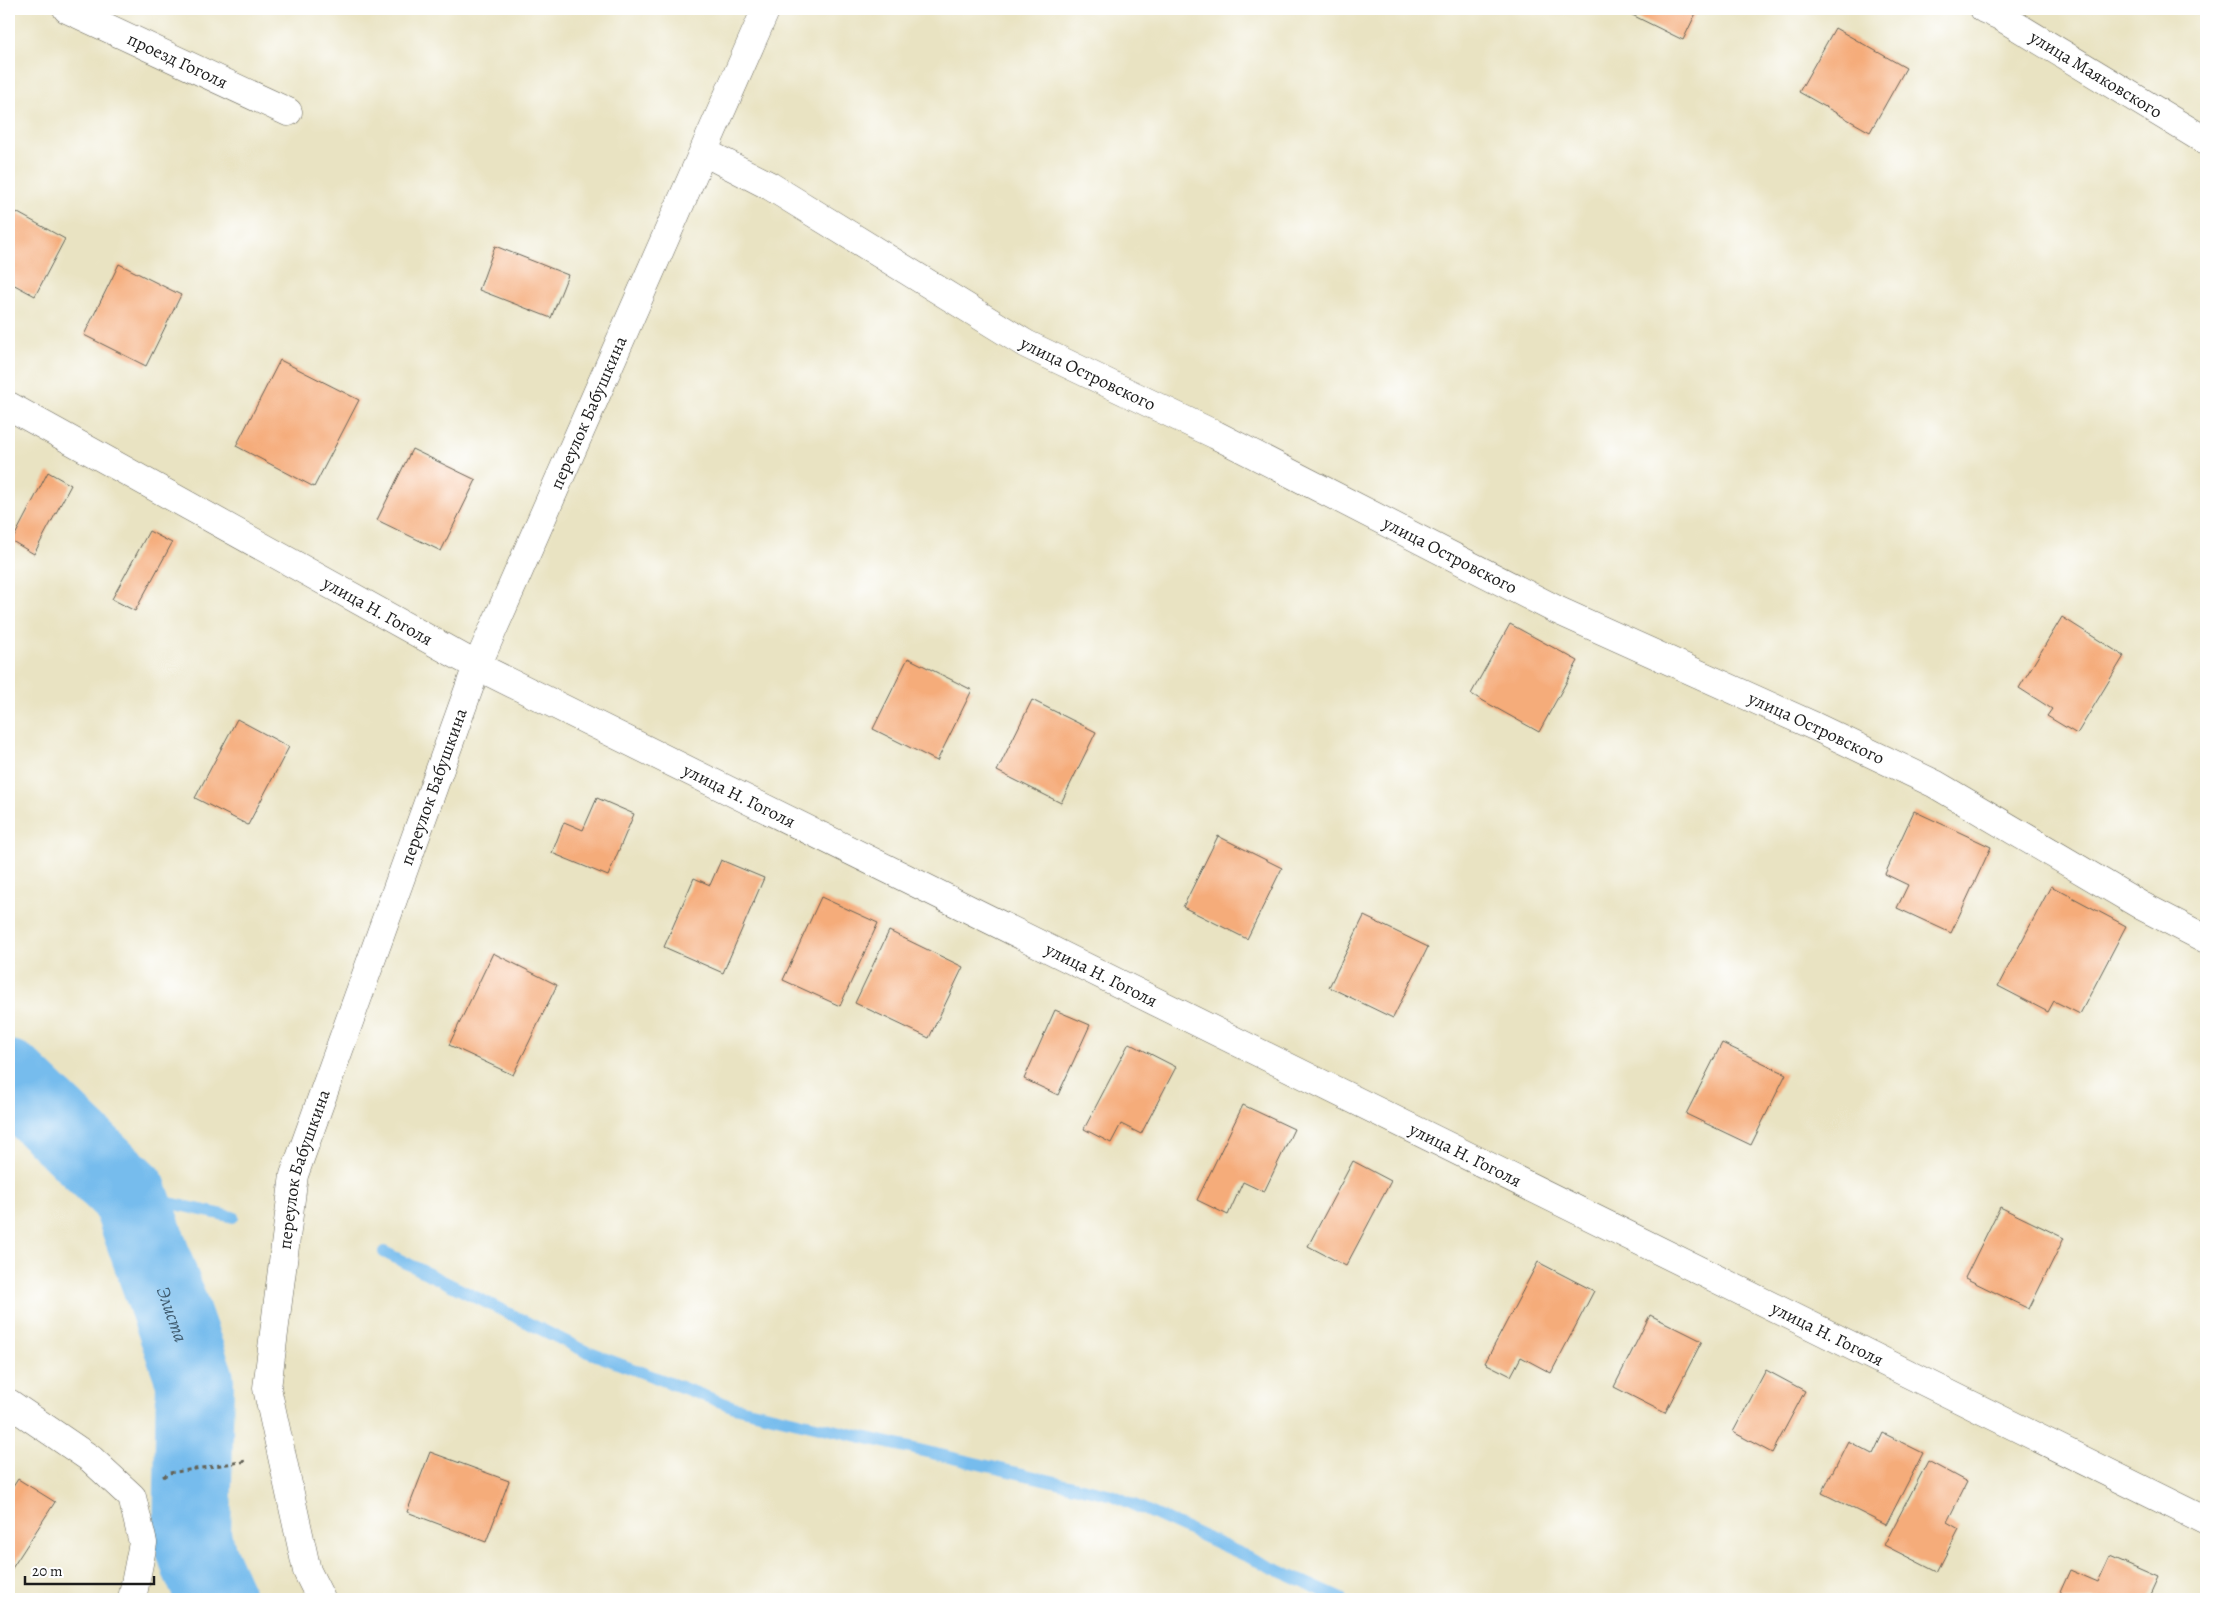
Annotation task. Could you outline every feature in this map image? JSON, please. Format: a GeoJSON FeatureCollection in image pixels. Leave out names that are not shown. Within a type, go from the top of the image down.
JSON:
{"type":"FeatureCollection","features":[{"type":"Feature","properties":{"kind":"street","name":"проезд Гоголя"},"geometry":{"type":"LineString","coordinates":[[67,9],[288,112]]}},
{"type":"Feature","properties":{"kind":"street","name":"переулок Бабушкина"},"geometry":{"type":"LineString","coordinates":[[321,1599],[307,1571],[267,1388],[294,1174],[477,666],[766,9]]}},
{"type":"Feature","properties":{"kind":"street","name":"улица Маяковского"},"geometry":{"type":"LineString","coordinates":[[1984,9],[2000,16],[2206,141]]}},
{"type":"Feature","properties":{"kind":"street","name":"улица Островского"},"geometry":{"type":"LineString","coordinates":[[704,152],[770,186],[1026,344],[1225,439],[1558,610],[1814,726],[1935,784],[2142,906],[2206,939]]}},
{"type":"Feature","properties":{"kind":"street","name":"улица Н. Гоголя"},"geometry":{"type":"LineString","coordinates":[[9,406],[477,666],[2206,1520]]}},
{"type":"Feature","properties":{"kind":"street"},"geometry":{"type":"LineString","coordinates":[[9,1403],[92,1459],[132,1497],[143,1543],[132,1599]]}},
{"type":"Feature","properties":{"kind":"path"},"geometry":{"type":"LineString","coordinates":[[168,1473],[212,1466]]}},
{"type":"Feature","properties":{"kind":"building"},"geometry":{"type":"Polygon","coordinates":[[[1620,9],[1698,9],[1683,40],[1620,9]]]}},
{"type":"Feature","properties":{"kind":"building"},"geometry":{"type":"Polygon","coordinates":[[[1835,28],[1906,68],[1870,132],[1799,92],[1835,28]]]}},
{"type":"Feature","properties":{"kind":"building"},"geometry":{"type":"Polygon","coordinates":[[[9,208],[65,239],[35,296],[9,282],[9,208]]]}},
{"type":"Feature","properties":{"kind":"building"},"geometry":{"type":"Polygon","coordinates":[[[495,246],[568,275],[551,318],[479,290],[495,246]]]}},
{"type":"Feature","properties":{"kind":"building"},"geometry":{"type":"Polygon","coordinates":[[[119,264],[181,295],[146,366],[84,335],[119,264]]]}},
{"type":"Feature","properties":{"kind":"building"},"geometry":{"type":"Polygon","coordinates":[[[280,360],[359,400],[314,487],[236,446],[280,360]]]}},
{"type":"Feature","properties":{"kind":"building"},"geometry":{"type":"Polygon","coordinates":[[[412,449],[476,480],[441,551],[377,520],[412,449]]]}},
{"type":"Feature","properties":{"kind":"building"},"geometry":{"type":"Polygon","coordinates":[[[48,472],[71,485],[34,554],[12,541],[48,472]]]}},
{"type":"Feature","properties":{"kind":"building"},"geometry":{"type":"Polygon","coordinates":[[[149,531],[172,543],[135,611],[112,599],[149,531]]]}},
{"type":"Feature","properties":{"kind":"building"},"geometry":{"type":"Polygon","coordinates":[[[2062,617],[2124,656],[2077,734],[2047,716],[2052,709],[2019,688],[2062,617]]]}},
{"type":"Feature","properties":{"kind":"building"},"geometry":{"type":"Polygon","coordinates":[[[1510,624],[1578,661],[1539,732],[1471,694],[1510,624]]]}},
{"type":"Feature","properties":{"kind":"building"},"geometry":{"type":"Polygon","coordinates":[[[908,658],[972,690],[937,761],[873,729],[908,658]]]}},
{"type":"Feature","properties":{"kind":"building"},"geometry":{"type":"Polygon","coordinates":[[[1032,700],[1096,732],[1061,803],[997,771],[1032,700]]]}},
{"type":"Feature","properties":{"kind":"building"},"geometry":{"type":"Polygon","coordinates":[[[237,719],[289,747],[248,825],[195,798],[237,719]]]}},
{"type":"Feature","properties":{"kind":"building"},"geometry":{"type":"Polygon","coordinates":[[[597,798],[634,814],[608,876],[552,853],[564,822],[583,830],[597,798]]]}},
{"type":"Feature","properties":{"kind":"building"},"geometry":{"type":"Polygon","coordinates":[[[1914,811],[1991,847],[1951,933],[1897,908],[1908,885],[1885,874],[1914,811]]]}},
{"type":"Feature","properties":{"kind":"building"},"geometry":{"type":"Polygon","coordinates":[[[1218,836],[1282,868],[1247,939],[1183,907],[1218,836]]]}},
{"type":"Feature","properties":{"kind":"building"},"geometry":{"type":"Polygon","coordinates":[[[721,860],[764,878],[723,973],[664,947],[694,878],[710,885],[721,860]]]}},
{"type":"Feature","properties":{"kind":"building"},"geometry":{"type":"Polygon","coordinates":[[[2051,886],[2126,926],[2080,1014],[2054,1001],[2048,1012],[1998,986],[2051,886]]]}},
{"type":"Feature","properties":{"kind":"building"},"geometry":{"type":"Polygon","coordinates":[[[821,897],[878,923],[840,1006],[783,980],[821,897]]]}},
{"type":"Feature","properties":{"kind":"building"},"geometry":{"type":"Polygon","coordinates":[[[1364,916],[1428,947],[1393,1018],[1329,987],[1364,916]]]}},
{"type":"Feature","properties":{"kind":"building"},"geometry":{"type":"Polygon","coordinates":[[[889,931],[963,967],[929,1038],[855,1003],[889,931]]]}},
{"type":"Feature","properties":{"kind":"building"},"geometry":{"type":"Polygon","coordinates":[[[493,953],[557,985],[513,1075],[449,1045],[493,953]]]}},
{"type":"Feature","properties":{"kind":"building"},"geometry":{"type":"Polygon","coordinates":[[[1055,1010],[1090,1025],[1058,1095],[1024,1079],[1055,1010]]]}},
{"type":"Feature","properties":{"kind":"building"},"geometry":{"type":"Polygon","coordinates":[[[1129,1043],[1176,1067],[1141,1134],[1121,1124],[1111,1143],[1084,1129],[1129,1043]]]}},
{"type":"Feature","properties":{"kind":"building"},"geometry":{"type":"Polygon","coordinates":[[[1722,1043],[1786,1074],[1751,1145],[1686,1114],[1722,1043]]]}},
{"type":"Feature","properties":{"kind":"building"},"geometry":{"type":"Polygon","coordinates":[[[1243,1105],[1294,1129],[1264,1192],[1243,1182],[1228,1215],[1197,1200],[1243,1105]]]}},
{"type":"Feature","properties":{"kind":"building"},"geometry":{"type":"Polygon","coordinates":[[[1353,1161],[1391,1181],[1346,1266],[1308,1246],[1353,1161]]]}},
{"type":"Feature","properties":{"kind":"building"},"geometry":{"type":"Polygon","coordinates":[[[2000,1207],[2064,1238],[2029,1309],[1965,1278],[2000,1207]]]}},
{"type":"Feature","properties":{"kind":"building"},"geometry":{"type":"Polygon","coordinates":[[[1538,1262],[1594,1291],[1551,1373],[1521,1357],[1511,1376],[1485,1363],[1538,1262]]]}},
{"type":"Feature","properties":{"kind":"building"},"geometry":{"type":"Polygon","coordinates":[[[1650,1315],[1702,1341],[1665,1413],[1614,1387],[1650,1315]]]}},
{"type":"Feature","properties":{"kind":"building"},"geometry":{"type":"Polygon","coordinates":[[[1766,1370],[1805,1391],[1772,1453],[1733,1432],[1766,1370]]]}},
{"type":"Feature","properties":{"kind":"building"},"geometry":{"type":"Polygon","coordinates":[[[1883,1433],[1923,1453],[1886,1525],[1822,1493],[1848,1441],[1873,1454],[1883,1433]]]}},
{"type":"Feature","properties":{"kind":"building"},"geometry":{"type":"Polygon","coordinates":[[[430,1452],[509,1481],[486,1542],[407,1512],[430,1452]]]}},
{"type":"Feature","properties":{"kind":"building"},"geometry":{"type":"Polygon","coordinates":[[[1928,1461],[1967,1482],[1947,1522],[1959,1529],[1937,1572],[1884,1545],[1928,1461]]]}},
{"type":"Feature","properties":{"kind":"building"},"geometry":{"type":"Polygon","coordinates":[[[18,1479],[55,1502],[9,1573],[9,1493],[18,1479]]]}},
{"type":"Feature","properties":{"kind":"building"},"geometry":{"type":"Polygon","coordinates":[[[2110,1556],[2158,1577],[2148,1599],[2057,1599],[2070,1570],[2098,1582],[2110,1556]]]}},
{"type":"Feature","properties":{"kind":"waterway","name":"Элиста"},"geometry":{"type":"LineString","coordinates":[[9,1079],[129,1194],[195,1380],[192,1538],[200,1563],[216,1599]]}},
{"type":"Feature","properties":{"kind":"waterway"},"geometry":{"type":"LineString","coordinates":[[129,1194],[233,1217]]}},
{"type":"Feature","properties":{"kind":"waterway"},"geometry":{"type":"LineString","coordinates":[[384,1252],[585,1351],[734,1407],[1112,1495],[1341,1599]]}}]}
